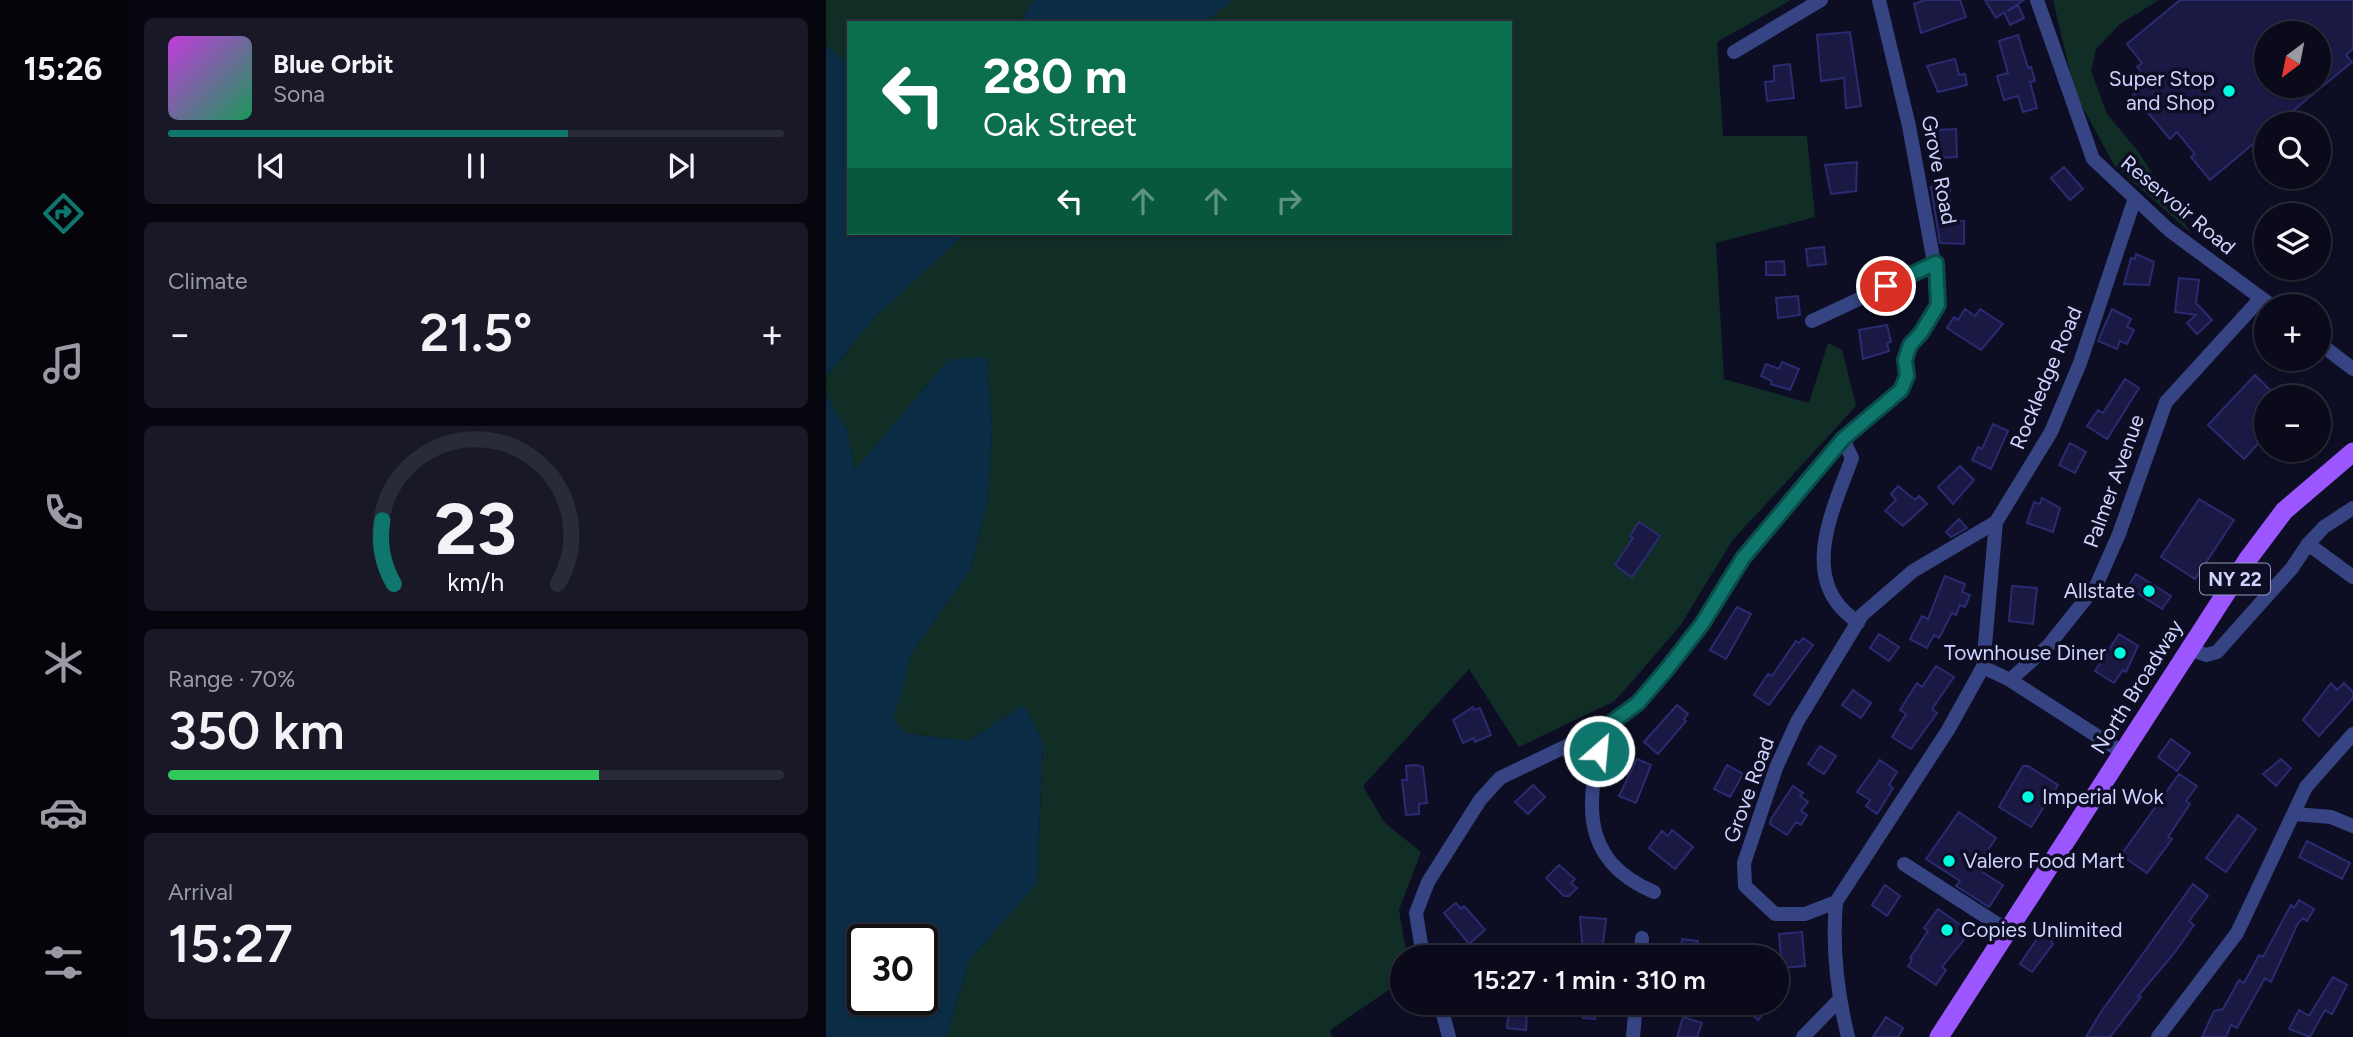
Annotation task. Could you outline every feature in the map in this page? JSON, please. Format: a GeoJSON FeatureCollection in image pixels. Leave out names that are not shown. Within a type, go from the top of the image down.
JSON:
{"type":"FeatureCollection","features":[{"type":"Feature","properties":{"kind":"main road","name":"North Broadway"},"geometry":{"type":"LineString","coordinates":[[1939,1037],[2248,559],[2284,511],[2353,452]]}},
{"type":"Feature","properties":{"kind":"street"},"geometry":{"type":"LineString","coordinates":[[1734,52],[1822,0]]}},
{"type":"Feature","properties":{"kind":"street","name":"Grove Road"},"geometry":{"type":"LineString","coordinates":[[1421,945],[1416,913],[1429,882],[1480,800],[1500,778],[1604,728],[1638,703],[1702,624],[1743,558],[1843,439],[1901,390],[1907,376],[1905,360],[1910,345],[1921,333],[1938,305],[1936,263],[1879,0]]}},
{"type":"Feature","properties":{"kind":"street","name":"Reservoir Road"},"geometry":{"type":"LineString","coordinates":[[2037,0],[2093,159],[2134,201],[2256,294]]}},
{"type":"Feature","properties":{"kind":"street","name":"Rockledge Road"},"geometry":{"type":"LineString","coordinates":[[1836,902],[1988,669],[1996,522],[2051,432],[2080,363],[2134,201]]}},
{"type":"Feature","properties":{"kind":"street"},"geometry":{"type":"LineString","coordinates":[[1812,321],[1936,263]]}},
{"type":"Feature","properties":{"kind":"street","name":"Palmer Avenue"},"geometry":{"type":"LineString","coordinates":[[2010,680],[2048,646],[2096,586],[2119,534],[2166,402],[2254,314]]}},
{"type":"Feature","properties":{"kind":"street"},"geometry":{"type":"LineString","coordinates":[[2331,352],[2353,369]]}},
{"type":"Feature","properties":{"kind":"street"},"geometry":{"type":"LineString","coordinates":[[1843,439],[1852,458],[1829,522],[1825,570],[1837,603],[1858,623]]}},
{"type":"Feature","properties":{"kind":"street"},"geometry":{"type":"LineString","coordinates":[[2189,649],[2206,655],[2217,652],[2292,568],[2308,544],[2324,527],[2353,508]]}},
{"type":"Feature","properties":{"kind":"street","name":"Grove Road"},"geometry":{"type":"LineString","coordinates":[[1836,902],[1805,914],[1775,914],[1745,886],[1744,863],[1776,768],[1797,722],[1858,623],[1913,571],[1996,522]]}},
{"type":"Feature","properties":{"kind":"street"},"geometry":{"type":"LineString","coordinates":[[2308,544],[2353,577]]}},
{"type":"Feature","properties":{"kind":"street"},"geometry":{"type":"LineString","coordinates":[[1988,669],[2010,680],[2122,752]]}},
{"type":"Feature","properties":{"kind":"street"},"geometry":{"type":"LineString","coordinates":[[1604,728],[1594,774],[1591,808],[1597,838],[1624,877],[1654,892]]}},
{"type":"Feature","properties":{"kind":"street"},"geometry":{"type":"LineString","coordinates":[[2158,1037],[2237,933],[2306,786],[2353,734]]}},
{"type":"Feature","properties":{"kind":"street"},"geometry":{"type":"LineString","coordinates":[[2295,814],[2331,817],[2353,826]]}},
{"type":"Feature","properties":{"kind":"street"},"geometry":{"type":"LineString","coordinates":[[1904,864],[2008,931]]}},
{"type":"Feature","properties":{"kind":"street"},"geometry":{"type":"LineString","coordinates":[[1836,902],[1833,934],[1839,1000],[1848,1037]]}},
{"type":"Feature","properties":{"kind":"street"},"geometry":{"type":"LineString","coordinates":[[1642,945],[1643,938]]}},
{"type":"Feature","properties":{"kind":"street"},"geometry":{"type":"LineString","coordinates":[[1803,1037],[1839,1000]]}},
{"type":"Feature","properties":{"kind":"street"},"geometry":{"type":"LineString","coordinates":[[1443,1015],[1449,1037]]}},
{"type":"Feature","properties":{"kind":"street"},"geometry":{"type":"LineString","coordinates":[[1633,1037],[1635,1015]]}},
{"type":"Feature","properties":{"kind":"green space"},"geometry":{"type":"Polygon","coordinates":[[[826,0],[1034,0],[1021,21],[847,21],[847,63],[826,46],[826,0]]]}},
{"type":"Feature","properties":{"kind":"green space"},"geometry":{"type":"Polygon","coordinates":[[[1233,0],[1791,0],[1717,42],[1723,136],[1807,136],[1815,217],[1716,243],[1724,379],[1809,403],[1828,343],[1842,350],[1856,406],[1732,541],[1680,626],[1615,701],[1519,747],[1469,669],[1363,786],[1384,822],[1421,852],[1399,910],[1405,945],[1390,945],[1390,989],[1330,1030],[1332,1037],[946,1037],[970,959],[1037,883],[1043,743],[1024,705],[968,741],[904,733],[893,718],[911,654],[971,569],[988,500],[992,429],[987,359],[949,359],[855,470],[847,430],[826,395],[826,377],[875,317],[964,235],[1512,235],[1512,21],[1206,21],[1233,0]]]}},
{"type":"Feature","properties":{"kind":"green space"},"geometry":{"type":"Polygon","coordinates":[[[2053,0],[2159,0],[2120,24],[2096,49],[2091,71],[2107,114],[2137,150],[2191,233],[2114,165],[2075,93],[2053,0]]]}},
{"type":"Feature","properties":{"kind":"water"},"geometry":{"type":"Polygon","coordinates":[[[1034,0],[1233,0],[1206,21],[1021,21],[1034,0]]]}},
{"type":"Feature","properties":{"kind":"water"},"geometry":{"type":"Polygon","coordinates":[[[826,46],[847,63],[847,235],[964,235],[875,317],[826,377],[826,46]]]}},
{"type":"Feature","properties":{"kind":"water"},"geometry":{"type":"Polygon","coordinates":[[[987,358],[992,429],[988,500],[971,569],[911,654],[894,718],[904,733],[968,741],[1024,705],[1043,743],[1037,883],[970,959],[946,1037],[826,1037],[826,395],[847,430],[855,470],[949,359],[987,358]]]}},
{"type":"Feature","properties":{"kind":"building"},"geometry":{"type":"Polygon","coordinates":[[[1925,0],[1960,0],[1966,17],[1921,33],[1914,4],[1925,0]]]}},
{"type":"Feature","properties":{"kind":"building"},"geometry":{"type":"Polygon","coordinates":[[[1985,0],[2024,0],[2007,11],[2018,5],[2024,18],[2010,25],[2004,12],[1996,18],[1985,0]]]}},
{"type":"Feature","properties":{"kind":"building","name":"Super Stop and Shop"},"geometry":{"type":"Polygon","coordinates":[[[2180,0],[2353,0],[2353,49],[2346,55],[2352,62],[2331,79],[2331,21],[2254,21],[2254,98],[2308,98],[2292,112],[2254,112],[2254,143],[2210,180],[2191,157],[2195,154],[2177,132],[2170,139],[2133,95],[2150,82],[2137,67],[2142,63],[2127,44],[2180,0]]]}},
{"type":"Feature","properties":{"kind":"building"},"geometry":{"type":"Polygon","coordinates":[[[1850,32],[1861,106],[1846,108],[1844,78],[1821,81],[1817,35],[1850,32]]]}},
{"type":"Feature","properties":{"kind":"building"},"geometry":{"type":"Polygon","coordinates":[[[2018,35],[2035,81],[2030,82],[2037,108],[2023,112],[2018,96],[2004,100],[1997,76],[2008,73],[1999,41],[2018,35]]]}},
{"type":"Feature","properties":{"kind":"building"},"geometry":{"type":"Polygon","coordinates":[[[1955,59],[1959,75],[1965,74],[1967,85],[1938,92],[1927,66],[1955,59]]]}},
{"type":"Feature","properties":{"kind":"building"},"geometry":{"type":"Polygon","coordinates":[[[1790,64],[1794,98],[1767,101],[1765,82],[1774,81],[1774,66],[1790,64]]]}},
{"type":"Feature","properties":{"kind":"building"},"geometry":{"type":"Polygon","coordinates":[[[1956,129],[1957,157],[1936,158],[1935,130],[1956,129]]]}},
{"type":"Feature","properties":{"kind":"building"},"geometry":{"type":"Polygon","coordinates":[[[1857,162],[1856,191],[1831,194],[1825,165],[1857,162]]]}},
{"type":"Feature","properties":{"kind":"building"},"geometry":{"type":"Polygon","coordinates":[[[2064,167],[2083,189],[2070,200],[2051,178],[2064,167]]]}},
{"type":"Feature","properties":{"kind":"building"},"geometry":{"type":"Polygon","coordinates":[[[1931,187],[1950,187],[1950,222],[1964,221],[1964,244],[1940,243],[1931,187]]]}},
{"type":"Feature","properties":{"kind":"building"},"geometry":{"type":"Polygon","coordinates":[[[1824,247],[1826,264],[1808,266],[1806,249],[1824,247]]]}},
{"type":"Feature","properties":{"kind":"building"},"geometry":{"type":"Polygon","coordinates":[[[2136,254],[2154,262],[2149,285],[2124,284],[2131,258],[2135,259],[2136,254]]]}},
{"type":"Feature","properties":{"kind":"building"},"geometry":{"type":"Polygon","coordinates":[[[1784,261],[1785,275],[1766,275],[1766,262],[1784,261]]]}},
{"type":"Feature","properties":{"kind":"building"},"geometry":{"type":"Polygon","coordinates":[[[2179,278],[2199,280],[2196,303],[2212,320],[2197,334],[2187,323],[2196,315],[2175,312],[2179,278]]]}},
{"type":"Feature","properties":{"kind":"building"},"geometry":{"type":"Polygon","coordinates":[[[1798,296],[1800,315],[1778,318],[1776,298],[1798,296]]]}},
{"type":"Feature","properties":{"kind":"building"},"geometry":{"type":"Polygon","coordinates":[[[1965,309],[1975,316],[1980,309],[2003,324],[1981,350],[1947,328],[1954,317],[1958,320],[1965,309]]]}},
{"type":"Feature","properties":{"kind":"building"},"geometry":{"type":"Polygon","coordinates":[[[2112,309],[2131,319],[2127,327],[2134,330],[2127,344],[2120,341],[2117,349],[2098,341],[2112,309]]]}},
{"type":"Feature","properties":{"kind":"building"},"geometry":{"type":"Polygon","coordinates":[[[1887,325],[1891,342],[1887,343],[1889,351],[1863,359],[1859,330],[1887,325]]]}},
{"type":"Feature","properties":{"kind":"building"},"geometry":{"type":"Polygon","coordinates":[[[1782,362],[1799,369],[1790,390],[1771,384],[1772,381],[1761,376],[1766,364],[1779,369],[1782,362]]]}},
{"type":"Feature","properties":{"kind":"building"},"geometry":{"type":"Polygon","coordinates":[[[2255,375],[2265,385],[2254,385],[2254,448],[2244,459],[2208,425],[2255,375]]]}},
{"type":"Feature","properties":{"kind":"building"},"geometry":{"type":"Polygon","coordinates":[[[2125,379],[2139,388],[2107,439],[2087,426],[2098,410],[2103,413],[2125,379]]]}},
{"type":"Feature","properties":{"kind":"building"},"geometry":{"type":"Polygon","coordinates":[[[1993,424],[2008,431],[1991,469],[1972,460],[1978,447],[1982,449],[1993,424]]]}},
{"type":"Feature","properties":{"kind":"building"},"geometry":{"type":"Polygon","coordinates":[[[2070,443],[2086,452],[2075,473],[2059,465],[2070,443]]]}},
{"type":"Feature","properties":{"kind":"building"},"geometry":{"type":"Polygon","coordinates":[[[1960,466],[1974,480],[1953,504],[1938,487],[1960,466]]]}},
{"type":"Feature","properties":{"kind":"building"},"geometry":{"type":"Polygon","coordinates":[[[1898,486],[1915,500],[1919,496],[1927,504],[1903,526],[1885,511],[1896,500],[1891,494],[1898,486]]]}},
{"type":"Feature","properties":{"kind":"building"},"geometry":{"type":"Polygon","coordinates":[[[2042,498],[2060,508],[2053,532],[2027,523],[2034,502],[2040,504],[2042,498]]]}},
{"type":"Feature","properties":{"kind":"building"},"geometry":{"type":"Polygon","coordinates":[[[2199,499],[2234,520],[2195,579],[2161,557],[2199,499]]]}},
{"type":"Feature","properties":{"kind":"building"},"geometry":{"type":"Polygon","coordinates":[[[1959,519],[1967,528],[1951,537],[1946,532],[1959,519]]]}},
{"type":"Feature","properties":{"kind":"building"},"geometry":{"type":"Polygon","coordinates":[[[1639,522],[1660,536],[1632,577],[1615,565],[1633,538],[1630,536],[1639,522]]]}},
{"type":"Feature","properties":{"kind":"building","name":"Allstate"},"geometry":{"type":"Polygon","coordinates":[[[2136,574],[2171,596],[2162,609],[2128,587],[2136,574]]]}},
{"type":"Feature","properties":{"kind":"building"},"geometry":{"type":"Polygon","coordinates":[[[1945,576],[1965,584],[1962,592],[1970,595],[1965,607],[1960,605],[1956,615],[1952,613],[1939,638],[1934,635],[1927,648],[1910,639],[1922,616],[1928,619],[1945,576]]]}},
{"type":"Feature","properties":{"kind":"building"},"geometry":{"type":"Polygon","coordinates":[[[2012,586],[2037,588],[2033,624],[2009,621],[2012,586]]]}},
{"type":"Feature","properties":{"kind":"building"},"geometry":{"type":"Polygon","coordinates":[[[1737,607],[1751,614],[1726,659],[1710,650],[1737,607]]]}},
{"type":"Feature","properties":{"kind":"building"},"geometry":{"type":"Polygon","coordinates":[[[1879,634],[1899,647],[1889,661],[1870,648],[1879,634]]]}},
{"type":"Feature","properties":{"kind":"building","name":"Townhouse Diner"},"geometry":{"type":"Polygon","coordinates":[[[2119,634],[2138,646],[2126,672],[2123,670],[2114,683],[2095,671],[2119,634]]]}},
{"type":"Feature","properties":{"kind":"building"},"geometry":{"type":"Polygon","coordinates":[[[1803,638],[1813,645],[1769,705],[1754,695],[1768,674],[1772,676],[1796,641],[1799,643],[1803,638]]]}},
{"type":"Feature","properties":{"kind":"building"},"geometry":{"type":"Polygon","coordinates":[[[1936,666],[1954,677],[1932,709],[1937,713],[1911,749],[1892,737],[1906,714],[1900,710],[1917,683],[1922,687],[1936,666]]]}},
{"type":"Feature","properties":{"kind":"building"},"geometry":{"type":"Polygon","coordinates":[[[2331,683],[2337,690],[2344,683],[2353,692],[2353,698],[2319,736],[2303,720],[2331,683]]]}},
{"type":"Feature","properties":{"kind":"building"},"geometry":{"type":"Polygon","coordinates":[[[1853,690],[1871,703],[1861,718],[1842,705],[1853,690]]]}},
{"type":"Feature","properties":{"kind":"building"},"geometry":{"type":"Polygon","coordinates":[[[1677,705],[1688,714],[1684,719],[1686,721],[1658,754],[1644,742],[1677,705]]]}},
{"type":"Feature","properties":{"kind":"building"},"geometry":{"type":"Polygon","coordinates":[[[1473,707],[1474,710],[1480,708],[1491,735],[1475,742],[1474,738],[1463,743],[1453,720],[1473,707]]]}},
{"type":"Feature","properties":{"kind":"building"},"geometry":{"type":"Polygon","coordinates":[[[2171,739],[2190,753],[2177,771],[2158,757],[2171,739]]]}},
{"type":"Feature","properties":{"kind":"building"},"geometry":{"type":"Polygon","coordinates":[[[1820,746],[1836,756],[1824,774],[1808,764],[1820,746]]]}},
{"type":"Feature","properties":{"kind":"building"},"geometry":{"type":"Polygon","coordinates":[[[1637,759],[1651,765],[1636,803],[1619,796],[1637,759]]]}},
{"type":"Feature","properties":{"kind":"building"},"geometry":{"type":"Polygon","coordinates":[[[2281,759],[2291,768],[2276,786],[2263,774],[2281,759]]]}},
{"type":"Feature","properties":{"kind":"building"},"geometry":{"type":"Polygon","coordinates":[[[1880,760],[1897,772],[1889,785],[1893,788],[1877,814],[1866,806],[1870,800],[1857,792],[1880,760]]]}},
{"type":"Feature","properties":{"kind":"building"},"geometry":{"type":"Polygon","coordinates":[[[1727,765],[1743,774],[1730,797],[1714,789],[1727,765]]]}},
{"type":"Feature","properties":{"kind":"building"},"geometry":{"type":"Polygon","coordinates":[[[1406,766],[1423,767],[1427,803],[1419,804],[1419,814],[1406,815],[1402,780],[1407,780],[1406,766]]]}},
{"type":"Feature","properties":{"kind":"building","name":"Imperial Wok"},"geometry":{"type":"Polygon","coordinates":[[[2023,766],[2028,766],[2058,785],[2031,827],[1999,807],[2023,766]]]}},
{"type":"Feature","properties":{"kind":"building"},"geometry":{"type":"Polygon","coordinates":[[[2179,774],[2197,786],[2186,801],[2190,804],[2168,837],[2172,839],[2147,873],[2121,855],[2179,774]]]}},
{"type":"Feature","properties":{"kind":"building"},"geometry":{"type":"Polygon","coordinates":[[[1533,785],[1545,797],[1528,814],[1515,802],[1533,785]]]}},
{"type":"Feature","properties":{"kind":"building"},"geometry":{"type":"Polygon","coordinates":[[[1793,786],[1803,793],[1800,796],[1808,802],[1801,811],[1807,815],[1801,825],[1796,822],[1787,835],[1770,824],[1793,786]]]}},
{"type":"Feature","properties":{"kind":"building"},"geometry":{"type":"Polygon","coordinates":[[[1959,812],[1996,838],[1976,868],[2003,885],[1989,907],[1956,886],[1960,881],[1926,859],[1959,812]]]}},
{"type":"Feature","properties":{"kind":"building"},"geometry":{"type":"Polygon","coordinates":[[[2238,815],[2256,829],[2226,872],[2206,858],[2238,815]]]}},
{"type":"Feature","properties":{"kind":"building"},"geometry":{"type":"Polygon","coordinates":[[[1672,830],[1693,847],[1675,869],[1649,848],[1662,831],[1668,836],[1672,830]]]}},
{"type":"Feature","properties":{"kind":"building"},"geometry":{"type":"Polygon","coordinates":[[[2307,841],[2350,863],[2342,879],[2299,857],[2307,841]]]}},
{"type":"Feature","properties":{"kind":"building"},"geometry":{"type":"Polygon","coordinates":[[[1559,865],[1575,879],[1571,883],[1577,888],[1569,896],[1564,896],[1546,878],[1559,865]]]}},
{"type":"Feature","properties":{"kind":"building"},"geometry":{"type":"Polygon","coordinates":[[[2193,884],[2208,896],[2189,921],[2194,925],[2176,951],[2138,996],[2141,997],[2110,1037],[2086,1037],[2101,1012],[2193,884]]]}},
{"type":"Feature","properties":{"kind":"building"},"geometry":{"type":"Polygon","coordinates":[[[1885,885],[1900,896],[1887,916],[1872,905],[1885,885]]]}},
{"type":"Feature","properties":{"kind":"building"},"geometry":{"type":"Polygon","coordinates":[[[2299,900],[2314,909],[2307,921],[2303,918],[2298,923],[2271,982],[2265,978],[2237,1028],[2231,1025],[2226,1037],[2202,1037],[2214,1011],[2223,1009],[2239,980],[2244,983],[2259,955],[2263,957],[2291,905],[2294,908],[2299,900]]]}},
{"type":"Feature","properties":{"kind":"building"},"geometry":{"type":"Polygon","coordinates":[[[1456,903],[1461,909],[1464,906],[1485,930],[1469,944],[1444,913],[1456,903]]]}},
{"type":"Feature","properties":{"kind":"building"},"geometry":{"type":"Polygon","coordinates":[[[1938,909],[1970,932],[1942,967],[1946,970],[1936,985],[1908,966],[1912,960],[1910,958],[1928,931],[1924,928],[1938,909]]]}},
{"type":"Feature","properties":{"kind":"building"},"geometry":{"type":"Polygon","coordinates":[[[1580,917],[1606,919],[1603,945],[1582,945],[1580,917]]]}},
{"type":"Feature","properties":{"kind":"building"},"geometry":{"type":"Polygon","coordinates":[[[2043,930],[2054,937],[2051,942],[2053,944],[2032,972],[2020,964],[2043,930]]]}},
{"type":"Feature","properties":{"kind":"building"},"geometry":{"type":"Polygon","coordinates":[[[1802,932],[1805,966],[1789,967],[1789,945],[1780,945],[1779,934],[1802,932]]]}},
{"type":"Feature","properties":{"kind":"building"},"geometry":{"type":"Polygon","coordinates":[[[1682,939],[1698,941],[1698,945],[1681,945],[1682,939]]]}},
{"type":"Feature","properties":{"kind":"building"},"geometry":{"type":"Polygon","coordinates":[[[2333,977],[2347,985],[2332,1014],[2325,1010],[2310,1037],[2289,1029],[2299,1010],[2309,1016],[2333,977]]]}},
{"type":"Feature","properties":{"kind":"building"},"geometry":{"type":"Polygon","coordinates":[[[1509,1015],[1527,1015],[1526,1030],[1507,1028],[1509,1015]]]}},
{"type":"Feature","properties":{"kind":"building"},"geometry":{"type":"Polygon","coordinates":[[[1583,1015],[1595,1015],[1595,1019],[1583,1018],[1583,1015]]]}},
{"type":"Feature","properties":{"kind":"building"},"geometry":{"type":"Polygon","coordinates":[[[1683,1017],[1702,1023],[1697,1037],[1677,1037],[1683,1017]]]}},
{"type":"Feature","properties":{"kind":"building"},"geometry":{"type":"Polygon","coordinates":[[[1886,1017],[1903,1028],[1898,1037],[1873,1037],[1886,1017]]]}},
{"type":"Feature","properties":{"kind":"place","name":"Super Stop and Shop"},"geometry":{"type":"Point","coordinates":[2229,91]}},
{"type":"Feature","properties":{"kind":"place","name":"Allstate"},"geometry":{"type":"Point","coordinates":[2149,591]}},
{"type":"Feature","properties":{"kind":"place","name":"Townhouse Diner"},"geometry":{"type":"Point","coordinates":[2120,653]}},
{"type":"Feature","properties":{"kind":"place","name":"Imperial Wok"},"geometry":{"type":"Point","coordinates":[2028,797]}},
{"type":"Feature","properties":{"kind":"place","name":"Valero Food Mart"},"geometry":{"type":"Point","coordinates":[1949,861]}},
{"type":"Feature","properties":{"kind":"place","name":"Copies Unlimited"},"geometry":{"type":"Point","coordinates":[1947,930]}},
{"type":"Feature","properties":{"kind":"route"},"geometry":{"type":"LineString","coordinates":[[1599,751],[1604,728],[1638,703],[1667,669],[1702,624],[1743,558],[1843,439],[1901,390],[1907,376],[1905,360],[1910,345],[1921,333],[1938,305],[1936,263],[1886,286]]}}]}
